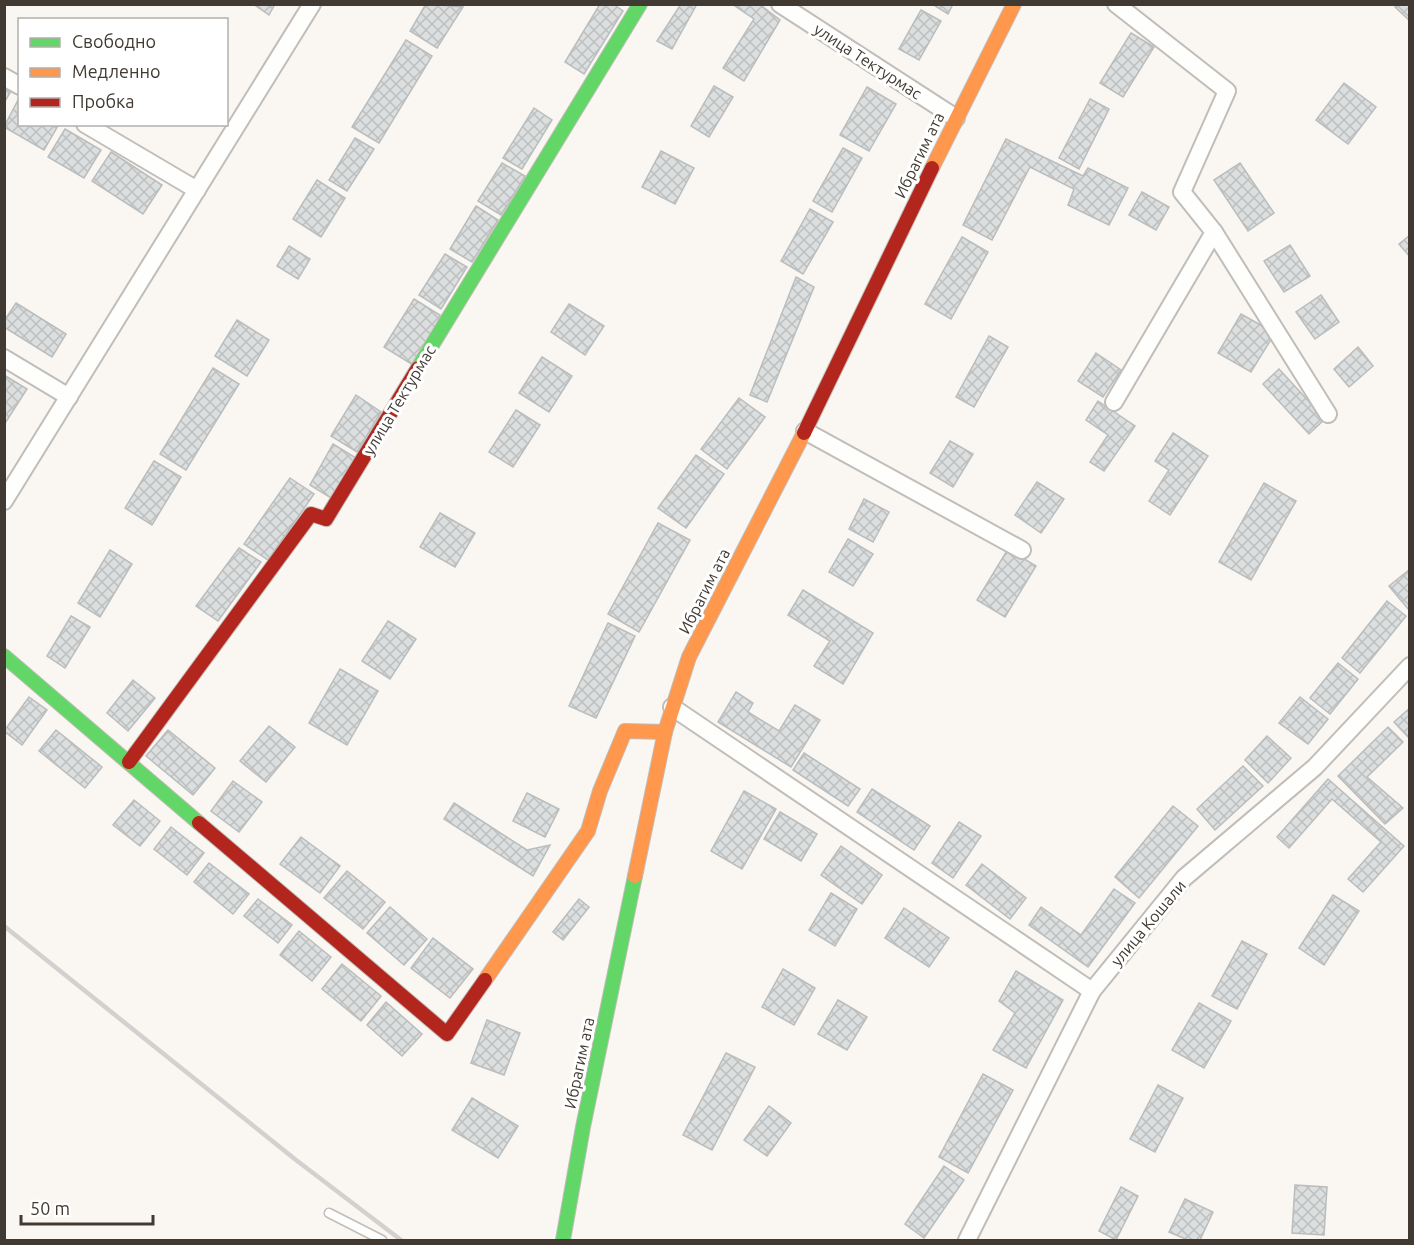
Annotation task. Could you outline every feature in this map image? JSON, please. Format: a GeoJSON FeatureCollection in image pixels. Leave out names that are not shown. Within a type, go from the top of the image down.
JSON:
{"type":"FeatureCollection","features":[{"type":"Feature","properties":{"kind":"street"},"geometry":{"type":"LineString","coordinates":[[4,501],[312,4]]}},
{"type":"Feature","properties":{"kind":"street","name":"улица Тектурмас"},"geometry":{"type":"LineString","coordinates":[[129,762],[311,514],[326,519],[640,4]]}},
{"type":"Feature","properties":{"kind":"street","name":"улица Тектурмас"},"geometry":{"type":"LineString","coordinates":[[780,4],[956,118]]}},
{"type":"Feature","properties":{"kind":"street","name":"Ибрагим ата"},"geometry":{"type":"LineString","coordinates":[[563,1240],[583,1127],[665,732],[689,657],[805,431],[956,118],[1014,4]]}},
{"type":"Feature","properties":{"kind":"street"},"geometry":{"type":"LineString","coordinates":[[1116,4],[1227,91],[1182,192],[1214,232],[1328,414]]}},
{"type":"Feature","properties":{"kind":"street"},"geometry":{"type":"LineString","coordinates":[[4,77],[18,85]]}},
{"type":"Feature","properties":{"kind":"street"},"geometry":{"type":"LineString","coordinates":[[88,126],[197,190]]}},
{"type":"Feature","properties":{"kind":"street"},"geometry":{"type":"LineString","coordinates":[[1114,402],[1214,232]]}},
{"type":"Feature","properties":{"kind":"street"},"geometry":{"type":"LineString","coordinates":[[4,358],[69,397]]}},
{"type":"Feature","properties":{"kind":"street"},"geometry":{"type":"LineString","coordinates":[[805,431],[1022,550]]}},
{"type":"Feature","properties":{"kind":"street"},"geometry":{"type":"LineString","coordinates":[[4,656],[447,1034],[588,831],[600,791],[625,731],[665,732]]}},
{"type":"Feature","properties":{"kind":"street","name":"улица Кошали"},"geometry":{"type":"LineString","coordinates":[[967,1240],[1092,991],[1184,878],[1315,767],[1410,666]]}},
{"type":"Feature","properties":{"kind":"street"},"geometry":{"type":"LineString","coordinates":[[672,707],[1092,991]]}},
{"type":"Feature","properties":{"kind":"lane"},"geometry":{"type":"LineString","coordinates":[[329,1213],[382,1240]]}},
{"type":"Feature","properties":{"kind":"building"},"geometry":{"type":"Polygon","coordinates":[[[253,4],[275,4],[269,15],[253,4]]]}},
{"type":"Feature","properties":{"kind":"building"},"geometry":{"type":"Polygon","coordinates":[[[426,4],[463,7],[437,48],[410,31],[426,4]]]}},
{"type":"Feature","properties":{"kind":"building"},"geometry":{"type":"Polygon","coordinates":[[[600,4],[613,4],[623,11],[584,74],[565,62],[600,4]]]}},
{"type":"Feature","properties":{"kind":"building"},"geometry":{"type":"Polygon","coordinates":[[[681,4],[697,4],[672,49],[657,41],[681,4]]]}},
{"type":"Feature","properties":{"kind":"building"},"geometry":{"type":"Polygon","coordinates":[[[732,4],[759,4],[780,20],[744,81],[723,68],[754,19],[732,4]]]}},
{"type":"Feature","properties":{"kind":"building"},"geometry":{"type":"Polygon","coordinates":[[[932,4],[953,4],[948,14],[932,4]]]}},
{"type":"Feature","properties":{"kind":"building"},"geometry":{"type":"Polygon","coordinates":[[[1398,4],[1410,4],[1410,21],[1395,7],[1398,4]]]}},
{"type":"Feature","properties":{"kind":"building"},"geometry":{"type":"Polygon","coordinates":[[[921,10],[941,21],[919,60],[899,49],[921,10]]]}},
{"type":"Feature","properties":{"kind":"building"},"geometry":{"type":"Polygon","coordinates":[[[1131,33],[1154,47],[1123,97],[1100,83],[1131,33]]]}},
{"type":"Feature","properties":{"kind":"building"},"geometry":{"type":"Polygon","coordinates":[[[406,40],[432,56],[379,143],[352,127],[406,40]]]}},
{"type":"Feature","properties":{"kind":"building"},"geometry":{"type":"Polygon","coordinates":[[[1344,83],[1376,107],[1348,144],[1316,120],[1344,83]]]}},
{"type":"Feature","properties":{"kind":"building"},"geometry":{"type":"Polygon","coordinates":[[[714,86],[733,97],[709,137],[691,126],[714,86]]]}},
{"type":"Feature","properties":{"kind":"building"},"geometry":{"type":"Polygon","coordinates":[[[4,87],[11,91],[4,103],[4,87]]]}},
{"type":"Feature","properties":{"kind":"building"},"geometry":{"type":"Polygon","coordinates":[[[867,87],[896,104],[869,151],[840,135],[867,87]]]}},
{"type":"Feature","properties":{"kind":"building"},"geometry":{"type":"Polygon","coordinates":[[[1090,99],[1109,109],[1079,169],[1059,158],[1090,99]]]}},
{"type":"Feature","properties":{"kind":"building"},"geometry":{"type":"Polygon","coordinates":[[[18,100],[18,126],[58,126],[44,150],[4,127],[18,100]]]}},
{"type":"Feature","properties":{"kind":"building"},"geometry":{"type":"Polygon","coordinates":[[[534,108],[552,120],[522,169],[503,158],[534,108]]]}},
{"type":"Feature","properties":{"kind":"building"},"geometry":{"type":"Polygon","coordinates":[[[65,129],[101,150],[84,178],[48,157],[65,129]]]}},
{"type":"Feature","properties":{"kind":"building"},"geometry":{"type":"Polygon","coordinates":[[[355,138],[374,149],[347,191],[329,180],[355,138]]]}},
{"type":"Feature","properties":{"kind":"building"},"geometry":{"type":"Polygon","coordinates":[[[1006,139],[1083,176],[1088,168],[1128,188],[1109,225],[1068,205],[1074,189],[1030,167],[992,240],[963,225],[1006,139]]]}},
{"type":"Feature","properties":{"kind":"building"},"geometry":{"type":"Polygon","coordinates":[[[843,148],[862,158],[832,212],[813,201],[843,148]]]}},
{"type":"Feature","properties":{"kind":"building"},"geometry":{"type":"Polygon","coordinates":[[[661,151],[694,168],[675,204],[642,187],[661,151]]]}},
{"type":"Feature","properties":{"kind":"building"},"geometry":{"type":"Polygon","coordinates":[[[111,152],[162,185],[143,214],[92,181],[111,152]]]}},
{"type":"Feature","properties":{"kind":"building"},"geometry":{"type":"Polygon","coordinates":[[[502,163],[525,176],[501,215],[478,201],[502,163]]]}},
{"type":"Feature","properties":{"kind":"building"},"geometry":{"type":"Polygon","coordinates":[[[1240,163],[1274,213],[1248,231],[1214,180],[1240,163]]]}},
{"type":"Feature","properties":{"kind":"building"},"geometry":{"type":"Polygon","coordinates":[[[317,180],[345,198],[321,237],[293,219],[317,180]]]}},
{"type":"Feature","properties":{"kind":"building"},"geometry":{"type":"Polygon","coordinates":[[[1142,192],[1169,207],[1156,230],[1129,215],[1142,192]]]}},
{"type":"Feature","properties":{"kind":"building"},"geometry":{"type":"Polygon","coordinates":[[[476,206],[498,220],[472,262],[450,249],[476,206]]]}},
{"type":"Feature","properties":{"kind":"building"},"geometry":{"type":"Polygon","coordinates":[[[810,209],[833,222],[803,274],[781,261],[810,209]]]}},
{"type":"Feature","properties":{"kind":"building"},"geometry":{"type":"Polygon","coordinates":[[[1410,235],[1410,257],[1399,244],[1410,235]]]}},
{"type":"Feature","properties":{"kind":"building"},"geometry":{"type":"Polygon","coordinates":[[[962,237],[988,252],[951,319],[925,304],[962,237]]]}},
{"type":"Feature","properties":{"kind":"building"},"geometry":{"type":"Polygon","coordinates":[[[1290,245],[1310,276],[1284,292],[1264,261],[1290,245]]]}},
{"type":"Feature","properties":{"kind":"building"},"geometry":{"type":"Polygon","coordinates":[[[289,246],[310,259],[298,279],[277,266],[289,246]]]}},
{"type":"Feature","properties":{"kind":"building"},"geometry":{"type":"Polygon","coordinates":[[[445,254],[467,267],[441,309],[419,295],[445,254]]]}},
{"type":"Feature","properties":{"kind":"building"},"geometry":{"type":"Polygon","coordinates":[[[796,277],[814,287],[767,402],[750,395],[796,277]]]}},
{"type":"Feature","properties":{"kind":"building"},"geometry":{"type":"Polygon","coordinates":[[[1321,295],[1339,322],[1315,339],[1296,312],[1321,295]]]}},
{"type":"Feature","properties":{"kind":"building"},"geometry":{"type":"Polygon","coordinates":[[[414,299],[443,317],[413,365],[384,347],[414,299]]]}},
{"type":"Feature","properties":{"kind":"building"},"geometry":{"type":"Polygon","coordinates":[[[16,303],[66,334],[52,357],[4,327],[4,321],[16,303]]]}},
{"type":"Feature","properties":{"kind":"building"},"geometry":{"type":"Polygon","coordinates":[[[569,304],[604,326],[585,355],[551,332],[569,304]]]}},
{"type":"Feature","properties":{"kind":"building"},"geometry":{"type":"Polygon","coordinates":[[[1241,314],[1275,333],[1251,372],[1218,353],[1241,314]]]}},
{"type":"Feature","properties":{"kind":"building"},"geometry":{"type":"Polygon","coordinates":[[[237,320],[269,340],[247,376],[215,356],[237,320]]]}},
{"type":"Feature","properties":{"kind":"building"},"geometry":{"type":"Polygon","coordinates":[[[989,336],[1008,347],[974,407],[956,397],[989,336]]]}},
{"type":"Feature","properties":{"kind":"building"},"geometry":{"type":"Polygon","coordinates":[[[1358,347],[1373,366],[1349,387],[1334,369],[1358,347]]]}},
{"type":"Feature","properties":{"kind":"building"},"geometry":{"type":"Polygon","coordinates":[[[1096,353],[1121,370],[1103,397],[1078,381],[1096,353]]]}},
{"type":"Feature","properties":{"kind":"building"},"geometry":{"type":"Polygon","coordinates":[[[542,357],[572,376],[549,412],[519,393],[542,357]]]}},
{"type":"Feature","properties":{"kind":"building"},"geometry":{"type":"Polygon","coordinates":[[[213,368],[239,384],[186,470],[160,454],[213,368]]]}},
{"type":"Feature","properties":{"kind":"building"},"geometry":{"type":"Polygon","coordinates":[[[1279,369],[1325,419],[1309,434],[1263,384],[1279,369]]]}},
{"type":"Feature","properties":{"kind":"building"},"geometry":{"type":"Polygon","coordinates":[[[4,375],[27,389],[4,425],[4,375]]]}},
{"type":"Feature","properties":{"kind":"building"},"geometry":{"type":"Polygon","coordinates":[[[356,395],[381,412],[357,452],[331,436],[356,395]]]}},
{"type":"Feature","properties":{"kind":"building"},"geometry":{"type":"Polygon","coordinates":[[[739,398],[765,417],[727,469],[701,449],[739,398]]]}},
{"type":"Feature","properties":{"kind":"building"},"geometry":{"type":"Polygon","coordinates":[[[1098,401],[1135,426],[1104,471],[1090,462],[1108,435],[1086,420],[1098,401]]]}},
{"type":"Feature","properties":{"kind":"building"},"geometry":{"type":"Polygon","coordinates":[[[516,410],[540,425],[513,467],[489,452],[516,410]]]}},
{"type":"Feature","properties":{"kind":"building"},"geometry":{"type":"Polygon","coordinates":[[[1173,433],[1208,456],[1170,515],[1149,501],[1169,470],[1155,461],[1173,433]]]}},
{"type":"Feature","properties":{"kind":"building"},"geometry":{"type":"Polygon","coordinates":[[[950,441],[973,454],[953,487],[930,473],[950,441]]]}},
{"type":"Feature","properties":{"kind":"building"},"geometry":{"type":"Polygon","coordinates":[[[333,444],[356,458],[331,498],[310,485],[333,444]]]}},
{"type":"Feature","properties":{"kind":"building"},"geometry":{"type":"Polygon","coordinates":[[[696,455],[724,474],[686,528],[658,508],[696,455]]]}},
{"type":"Feature","properties":{"kind":"building"},"geometry":{"type":"Polygon","coordinates":[[[154,461],[181,477],[152,525],[125,508],[154,461]]]}},
{"type":"Feature","properties":{"kind":"building"},"geometry":{"type":"Polygon","coordinates":[[[290,478],[314,494],[268,560],[244,544],[290,478]]]}},
{"type":"Feature","properties":{"kind":"building"},"geometry":{"type":"Polygon","coordinates":[[[1037,482],[1064,499],[1041,533],[1015,515],[1037,482]]]}},
{"type":"Feature","properties":{"kind":"building"},"geometry":{"type":"Polygon","coordinates":[[[1264,483],[1296,501],[1251,580],[1219,562],[1264,483]]]}},
{"type":"Feature","properties":{"kind":"building"},"geometry":{"type":"Polygon","coordinates":[[[864,499],[889,512],[873,542],[849,529],[864,499]]]}},
{"type":"Feature","properties":{"kind":"building"},"geometry":{"type":"Polygon","coordinates":[[[440,513],[475,533],[455,567],[420,547],[440,513]]]}},
{"type":"Feature","properties":{"kind":"building"},"geometry":{"type":"Polygon","coordinates":[[[658,523],[690,540],[639,632],[608,614],[658,523]]]}},
{"type":"Feature","properties":{"kind":"building"},"geometry":{"type":"Polygon","coordinates":[[[848,539],[873,554],[853,586],[829,572],[848,539]]]}},
{"type":"Feature","properties":{"kind":"building"},"geometry":{"type":"Polygon","coordinates":[[[239,548],[261,562],[218,621],[196,606],[239,548]]]}},
{"type":"Feature","properties":{"kind":"building"},"geometry":{"type":"Polygon","coordinates":[[[1008,549],[1036,566],[1005,617],[977,600],[1008,549]]]}},
{"type":"Feature","properties":{"kind":"building"},"geometry":{"type":"Polygon","coordinates":[[[110,550],[132,564],[100,617],[78,603],[110,550]]]}},
{"type":"Feature","properties":{"kind":"building"},"geometry":{"type":"Polygon","coordinates":[[[1410,569],[1410,610],[1409,610],[1389,586],[1410,569]]]}},
{"type":"Feature","properties":{"kind":"building"},"geometry":{"type":"Polygon","coordinates":[[[803,590],[873,633],[843,684],[814,666],[830,641],[788,615],[803,590]]]}},
{"type":"Feature","properties":{"kind":"building"},"geometry":{"type":"Polygon","coordinates":[[[1387,601],[1406,616],[1360,673],[1342,658],[1387,601]]]}},
{"type":"Feature","properties":{"kind":"building"},"geometry":{"type":"Polygon","coordinates":[[[71,616],[90,627],[65,668],[47,656],[71,616]]]}},
{"type":"Feature","properties":{"kind":"building"},"geometry":{"type":"Polygon","coordinates":[[[388,621],[416,639],[390,679],[362,661],[388,621]]]}},
{"type":"Feature","properties":{"kind":"building"},"geometry":{"type":"Polygon","coordinates":[[[608,623],[635,636],[596,718],[569,706],[608,623]]]}},
{"type":"Feature","properties":{"kind":"building"},"geometry":{"type":"Polygon","coordinates":[[[1338,663],[1358,679],[1330,714],[1310,698],[1338,663]]]}},
{"type":"Feature","properties":{"kind":"building"},"geometry":{"type":"Polygon","coordinates":[[[340,669],[378,691],[347,745],[309,723],[340,669]]]}},
{"type":"Feature","properties":{"kind":"building"},"geometry":{"type":"Polygon","coordinates":[[[133,680],[155,698],[128,731],[107,713],[133,680]]]}},
{"type":"Feature","properties":{"kind":"building"},"geometry":{"type":"Polygon","coordinates":[[[736,692],[753,703],[748,712],[779,731],[795,705],[820,720],[791,767],[718,722],[736,692]]]}},
{"type":"Feature","properties":{"kind":"building"},"geometry":{"type":"Polygon","coordinates":[[[29,697],[47,710],[22,745],[4,731],[29,697]]]}},
{"type":"Feature","properties":{"kind":"building"},"geometry":{"type":"Polygon","coordinates":[[[1300,697],[1328,719],[1308,744],[1279,723],[1300,697]]]}},
{"type":"Feature","properties":{"kind":"building"},"geometry":{"type":"Polygon","coordinates":[[[1410,708],[1410,739],[1394,722],[1410,708]]]}},
{"type":"Feature","properties":{"kind":"building"},"geometry":{"type":"Polygon","coordinates":[[[269,726],[295,747],[266,782],[240,761],[269,726]]]}},
{"type":"Feature","properties":{"kind":"building"},"geometry":{"type":"Polygon","coordinates":[[[1388,727],[1403,742],[1367,777],[1403,808],[1385,824],[1338,776],[1388,727]]]}},
{"type":"Feature","properties":{"kind":"building"},"geometry":{"type":"Polygon","coordinates":[[[56,730],[102,767],[85,788],[39,751],[56,730]]]}},
{"type":"Feature","properties":{"kind":"building"},"geometry":{"type":"Polygon","coordinates":[[[168,730],[215,768],[193,795],[146,756],[168,730]]]}},
{"type":"Feature","properties":{"kind":"building"},"geometry":{"type":"Polygon","coordinates":[[[1267,736],[1291,758],[1268,783],[1245,760],[1267,736]]]}},
{"type":"Feature","properties":{"kind":"building"},"geometry":{"type":"Polygon","coordinates":[[[804,753],[860,789],[848,806],[793,770],[804,753]]]}},
{"type":"Feature","properties":{"kind":"building"},"geometry":{"type":"Polygon","coordinates":[[[1243,766],[1263,786],[1215,830],[1197,809],[1243,766]]]}},
{"type":"Feature","properties":{"kind":"building"},"geometry":{"type":"Polygon","coordinates":[[[1328,779],[1404,846],[1363,892],[1348,879],[1381,842],[1332,799],[1289,848],[1277,837],[1328,779]]]}},
{"type":"Feature","properties":{"kind":"building"},"geometry":{"type":"Polygon","coordinates":[[[233,781],[262,802],[239,832],[211,811],[233,781]]]}},
{"type":"Feature","properties":{"kind":"building"},"geometry":{"type":"Polygon","coordinates":[[[872,789],[930,826],[914,850],[857,812],[872,789]]]}},
{"type":"Feature","properties":{"kind":"building"},"geometry":{"type":"Polygon","coordinates":[[[744,791],[776,809],[742,869],[711,851],[744,791]]]}},
{"type":"Feature","properties":{"kind":"building"},"geometry":{"type":"Polygon","coordinates":[[[527,793],[559,809],[545,837],[513,821],[527,793]]]}},
{"type":"Feature","properties":{"kind":"building"},"geometry":{"type":"Polygon","coordinates":[[[134,800],[160,821],[140,846],[113,825],[134,800]]]}},
{"type":"Feature","properties":{"kind":"building"},"geometry":{"type":"Polygon","coordinates":[[[454,803],[527,850],[550,845],[533,876],[444,819],[454,803]]]}},
{"type":"Feature","properties":{"kind":"building"},"geometry":{"type":"Polygon","coordinates":[[[1173,806],[1198,826],[1139,898],[1115,877],[1173,806]]]}},
{"type":"Feature","properties":{"kind":"building"},"geometry":{"type":"Polygon","coordinates":[[[780,812],[817,834],[801,861],[764,839],[780,812]]]}},
{"type":"Feature","properties":{"kind":"building"},"geometry":{"type":"Polygon","coordinates":[[[959,822],[981,836],[953,878],[932,863],[959,822]]]}},
{"type":"Feature","properties":{"kind":"building"},"geometry":{"type":"Polygon","coordinates":[[[171,827],[204,853],[187,875],[154,849],[171,827]]]}},
{"type":"Feature","properties":{"kind":"building"},"geometry":{"type":"Polygon","coordinates":[[[301,837],[340,866],[320,893],[280,864],[301,837]]]}},
{"type":"Feature","properties":{"kind":"building"},"geometry":{"type":"Polygon","coordinates":[[[841,846],[882,875],[862,904],[821,875],[841,846]]]}},
{"type":"Feature","properties":{"kind":"building"},"geometry":{"type":"Polygon","coordinates":[[[209,863],[249,894],[233,914],[194,882],[209,863]]]}},
{"type":"Feature","properties":{"kind":"building"},"geometry":{"type":"Polygon","coordinates":[[[982,864],[1026,898],[1010,919],[966,885],[982,864]]]}},
{"type":"Feature","properties":{"kind":"building"},"geometry":{"type":"Polygon","coordinates":[[[347,871],[385,902],[363,929],[324,898],[347,871]]]}},
{"type":"Feature","properties":{"kind":"building"},"geometry":{"type":"Polygon","coordinates":[[[1114,889],[1135,903],[1088,967],[1029,925],[1041,907],[1081,935],[1114,889]]]}},
{"type":"Feature","properties":{"kind":"building"},"geometry":{"type":"Polygon","coordinates":[[[831,893],[857,909],[835,946],[809,930],[831,893]]]}},
{"type":"Feature","properties":{"kind":"building"},"geometry":{"type":"Polygon","coordinates":[[[1333,895],[1359,911],[1324,965],[1299,948],[1333,895]]]}},
{"type":"Feature","properties":{"kind":"building"},"geometry":{"type":"Polygon","coordinates":[[[258,899],[292,925],[278,943],[244,916],[258,899]]]}},
{"type":"Feature","properties":{"kind":"building"},"geometry":{"type":"Polygon","coordinates":[[[579,899],[589,907],[563,940],[553,932],[579,899]]]}},
{"type":"Feature","properties":{"kind":"building"},"geometry":{"type":"Polygon","coordinates":[[[390,907],[427,939],[404,965],[367,933],[390,907]]]}},
{"type":"Feature","properties":{"kind":"building"},"geometry":{"type":"Polygon","coordinates":[[[904,908],[949,938],[929,967],[885,938],[904,908]]]}},
{"type":"Feature","properties":{"kind":"building"},"geometry":{"type":"Polygon","coordinates":[[[299,931],[331,957],[312,981],[280,955],[299,931]]]}},
{"type":"Feature","properties":{"kind":"building"},"geometry":{"type":"Polygon","coordinates":[[[433,938],[473,969],[450,998],[411,968],[433,938]]]}},
{"type":"Feature","properties":{"kind":"building"},"geometry":{"type":"Polygon","coordinates":[[[1242,941],[1267,954],[1237,1009],[1212,996],[1242,941]]]}},
{"type":"Feature","properties":{"kind":"building"},"geometry":{"type":"Polygon","coordinates":[[[342,964],[381,996],[361,1021],[322,989],[342,964]]]}},
{"type":"Feature","properties":{"kind":"building"},"geometry":{"type":"Polygon","coordinates":[[[783,969],[815,988],[794,1025],[762,1007],[783,969]]]}},
{"type":"Feature","properties":{"kind":"building"},"geometry":{"type":"Polygon","coordinates":[[[1016,971],[1063,1000],[1026,1068],[993,1050],[1015,1013],[999,1001],[1016,971]]]}},
{"type":"Feature","properties":{"kind":"building"},"geometry":{"type":"Polygon","coordinates":[[[838,1000],[867,1017],[847,1050],[818,1034],[838,1000]]]}},
{"type":"Feature","properties":{"kind":"building"},"geometry":{"type":"Polygon","coordinates":[[[386,1002],[422,1034],[402,1056],[367,1025],[386,1002]]]}},
{"type":"Feature","properties":{"kind":"building"},"geometry":{"type":"Polygon","coordinates":[[[1199,1003],[1231,1021],[1204,1068],[1172,1050],[1199,1003]]]}},
{"type":"Feature","properties":{"kind":"building"},"geometry":{"type":"Polygon","coordinates":[[[487,1020],[520,1033],[504,1075],[471,1063],[487,1020]]]}},
{"type":"Feature","properties":{"kind":"building"},"geometry":{"type":"Polygon","coordinates":[[[726,1053],[755,1067],[712,1150],[683,1135],[726,1053]]]}},
{"type":"Feature","properties":{"kind":"building"},"geometry":{"type":"Polygon","coordinates":[[[983,1074],[1013,1090],[968,1173],[939,1157],[983,1074]]]}},
{"type":"Feature","properties":{"kind":"building"},"geometry":{"type":"Polygon","coordinates":[[[1158,1085],[1183,1098],[1155,1152],[1130,1139],[1158,1085]]]}},
{"type":"Feature","properties":{"kind":"building"},"geometry":{"type":"Polygon","coordinates":[[[472,1098],[518,1126],[498,1158],[452,1130],[472,1098]]]}},
{"type":"Feature","properties":{"kind":"building"},"geometry":{"type":"Polygon","coordinates":[[[769,1106],[791,1123],[767,1156],[744,1140],[769,1106]]]}},
{"type":"Feature","properties":{"kind":"building"},"geometry":{"type":"Polygon","coordinates":[[[944,1166],[964,1180],[924,1238],[905,1224],[944,1166]]]}},
{"type":"Feature","properties":{"kind":"building"},"geometry":{"type":"Polygon","coordinates":[[[1295,1185],[1327,1187],[1324,1235],[1292,1233],[1295,1185]]]}},
{"type":"Feature","properties":{"kind":"building"},"geometry":{"type":"Polygon","coordinates":[[[1121,1187],[1138,1196],[1116,1240],[1099,1231],[1121,1187]]]}},
{"type":"Feature","properties":{"kind":"building"},"geometry":{"type":"Polygon","coordinates":[[[1185,1199],[1213,1212],[1200,1240],[1188,1240],[1169,1232],[1185,1199]]]}},
{"type":"Feature","properties":{"kind":"railway"},"geometry":{"type":"LineString","coordinates":[[4,926],[296,1160],[401,1240]]}},
{"type":"Feature","properties":{"kind":"traffic: fast"},"geometry":{"type":"LineString","coordinates":[[418,368],[640,4]]}},
{"type":"Feature","properties":{"kind":"traffic: fast"},"geometry":{"type":"LineString","coordinates":[[4,656],[199,823]]}},
{"type":"Feature","properties":{"kind":"traffic: fast"},"geometry":{"type":"LineString","coordinates":[[563,1240],[583,1127],[635,876]]}},
{"type":"Feature","properties":{"kind":"traffic: slow"},"geometry":{"type":"LineString","coordinates":[[932,168],[1014,4]]}},
{"type":"Feature","properties":{"kind":"traffic: slow"},"geometry":{"type":"LineString","coordinates":[[635,876],[665,732],[689,657],[804,433]]}},
{"type":"Feature","properties":{"kind":"traffic: slow"},"geometry":{"type":"LineString","coordinates":[[485,980],[588,831],[600,791],[625,731],[665,732]]}},
{"type":"Feature","properties":{"kind":"traffic: jam"},"geometry":{"type":"LineString","coordinates":[[804,433],[932,168]]}},
{"type":"Feature","properties":{"kind":"traffic: jam"},"geometry":{"type":"LineString","coordinates":[[129,762],[311,514],[326,519],[418,368]]}},
{"type":"Feature","properties":{"kind":"traffic: jam"},"geometry":{"type":"LineString","coordinates":[[199,823],[447,1034],[485,980]]}}]}
